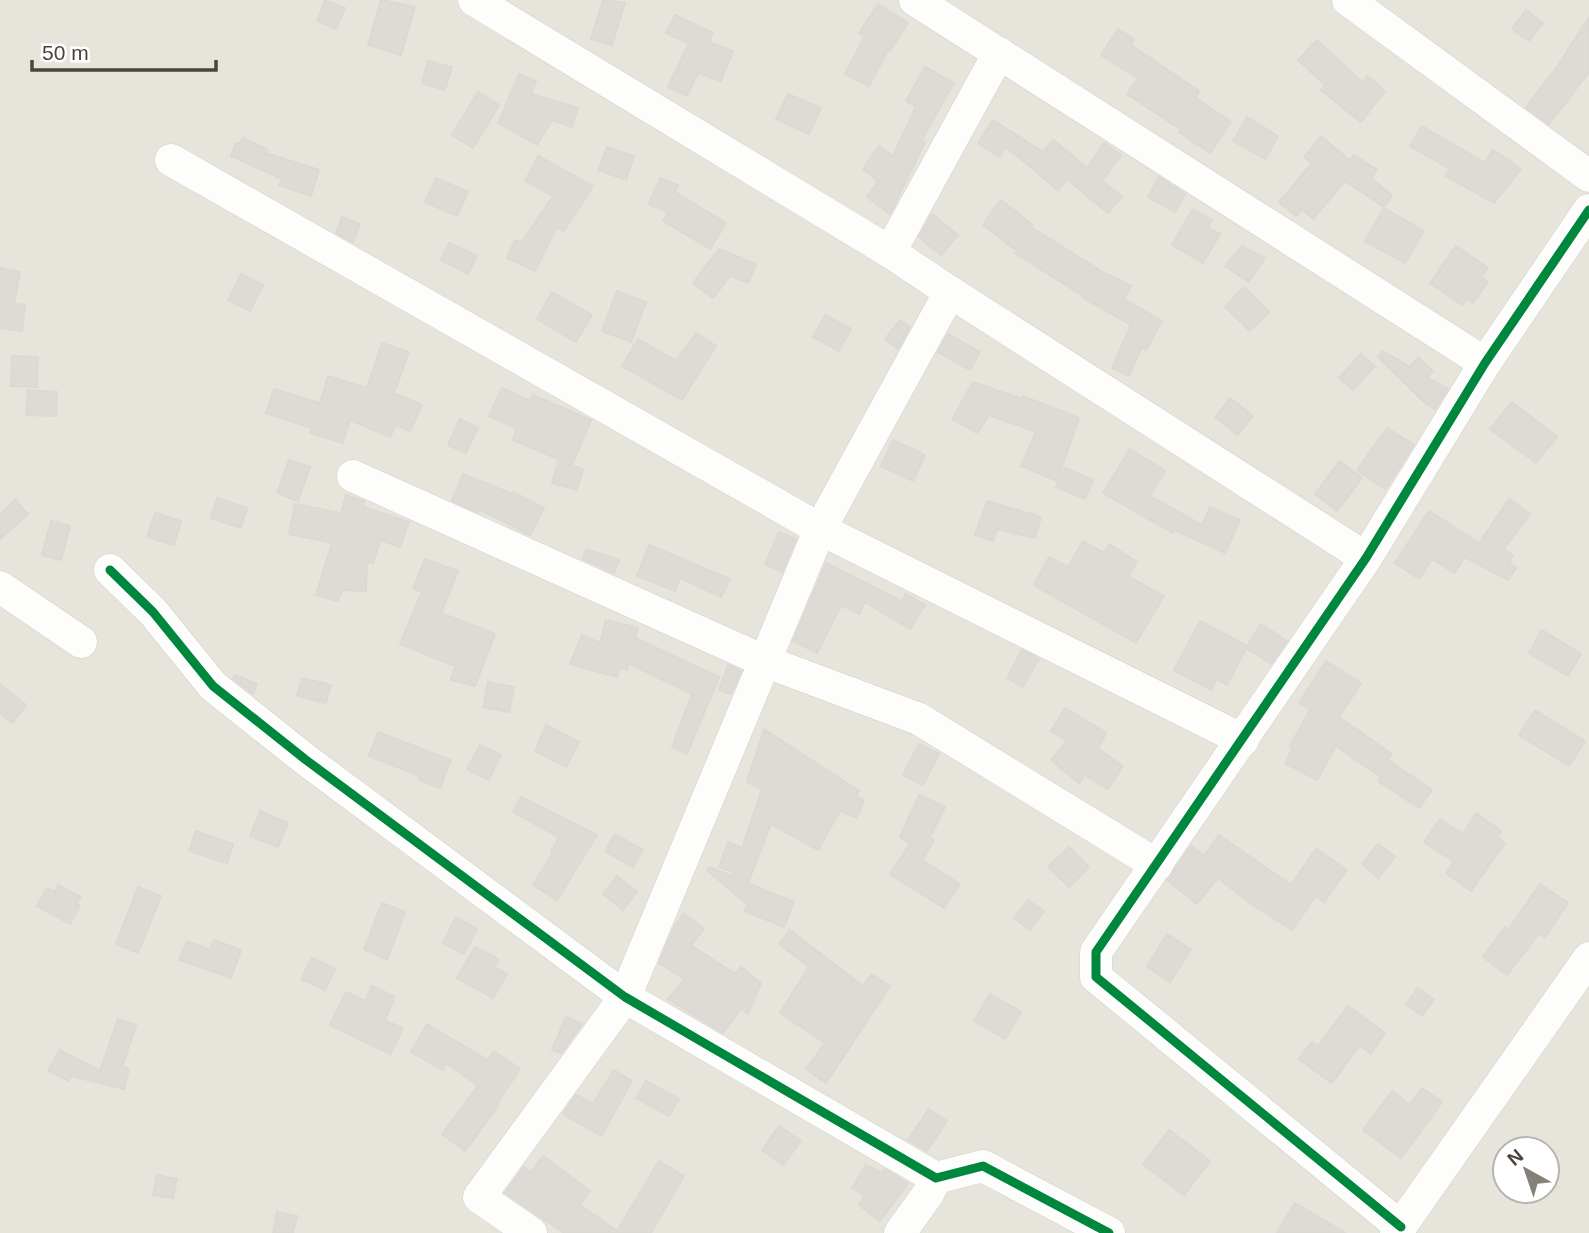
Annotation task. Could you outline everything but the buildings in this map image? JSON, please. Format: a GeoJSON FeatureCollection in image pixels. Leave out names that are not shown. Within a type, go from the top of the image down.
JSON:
{"type":"FeatureCollection","features":[{"type":"Feature","properties":{"kind":"street"},"geometry":{"type":"LineString","coordinates":[[474,0],[890,252],[1366,558]]}},
{"type":"Feature","properties":{"kind":"street"},"geometry":{"type":"LineString","coordinates":[[915,0],[1485,363]]}},
{"type":"Feature","properties":{"kind":"street"},"geometry":{"type":"LineString","coordinates":[[1348,0],[1589,176]]}},
{"type":"Feature","properties":{"kind":"street"},"geometry":{"type":"LineString","coordinates":[[890,252],[999,52]]}},
{"type":"Feature","properties":{"kind":"street"},"geometry":{"type":"LineString","coordinates":[[171,160],[820,529],[1243,740]]}},
{"type":"Feature","properties":{"kind":"street"},"geometry":{"type":"LineString","coordinates":[[1589,210],[1485,363],[1366,558],[1096,952],[1096,977],[1399,1230],[1589,958]]}},
{"type":"Feature","properties":{"kind":"street"},"geometry":{"type":"LineString","coordinates":[[531,1233],[479,1197],[625,997],[820,529],[950,292]]}},
{"type":"Feature","properties":{"kind":"street"},"geometry":{"type":"LineString","coordinates":[[353,476],[764,661],[919,719],[1157,865]]}},
{"type":"Feature","properties":{"kind":"street"},"geometry":{"type":"LineString","coordinates":[[110,570],[153,612],[213,686],[306,760],[625,997],[936,1178],[983,1166],[1109,1233]]}},
{"type":"Feature","properties":{"kind":"street"},"geometry":{"type":"LineString","coordinates":[[0,587],[81,642]]}},
{"type":"Feature","properties":{"kind":"street"},"geometry":{"type":"LineString","coordinates":[[900,1233],[936,1178]]}},
{"type":"Feature","properties":{"kind":"shaded area"},"geometry":{"type":"Polygon","coordinates":[[[0,0],[1589,0],[1589,1233],[0,1233],[0,0]]]}},
{"type":"Feature","properties":{"kind":"cycle path"},"geometry":{"type":"LineString","coordinates":[[1401,1227],[1096,977],[1096,952],[1366,558],[1485,363],[1589,210]]}},
{"type":"Feature","properties":{"kind":"cycle path"},"geometry":{"type":"LineString","coordinates":[[110,570],[153,612],[213,686],[306,760],[625,997],[936,1178],[983,1166],[1109,1233]]}}]}
